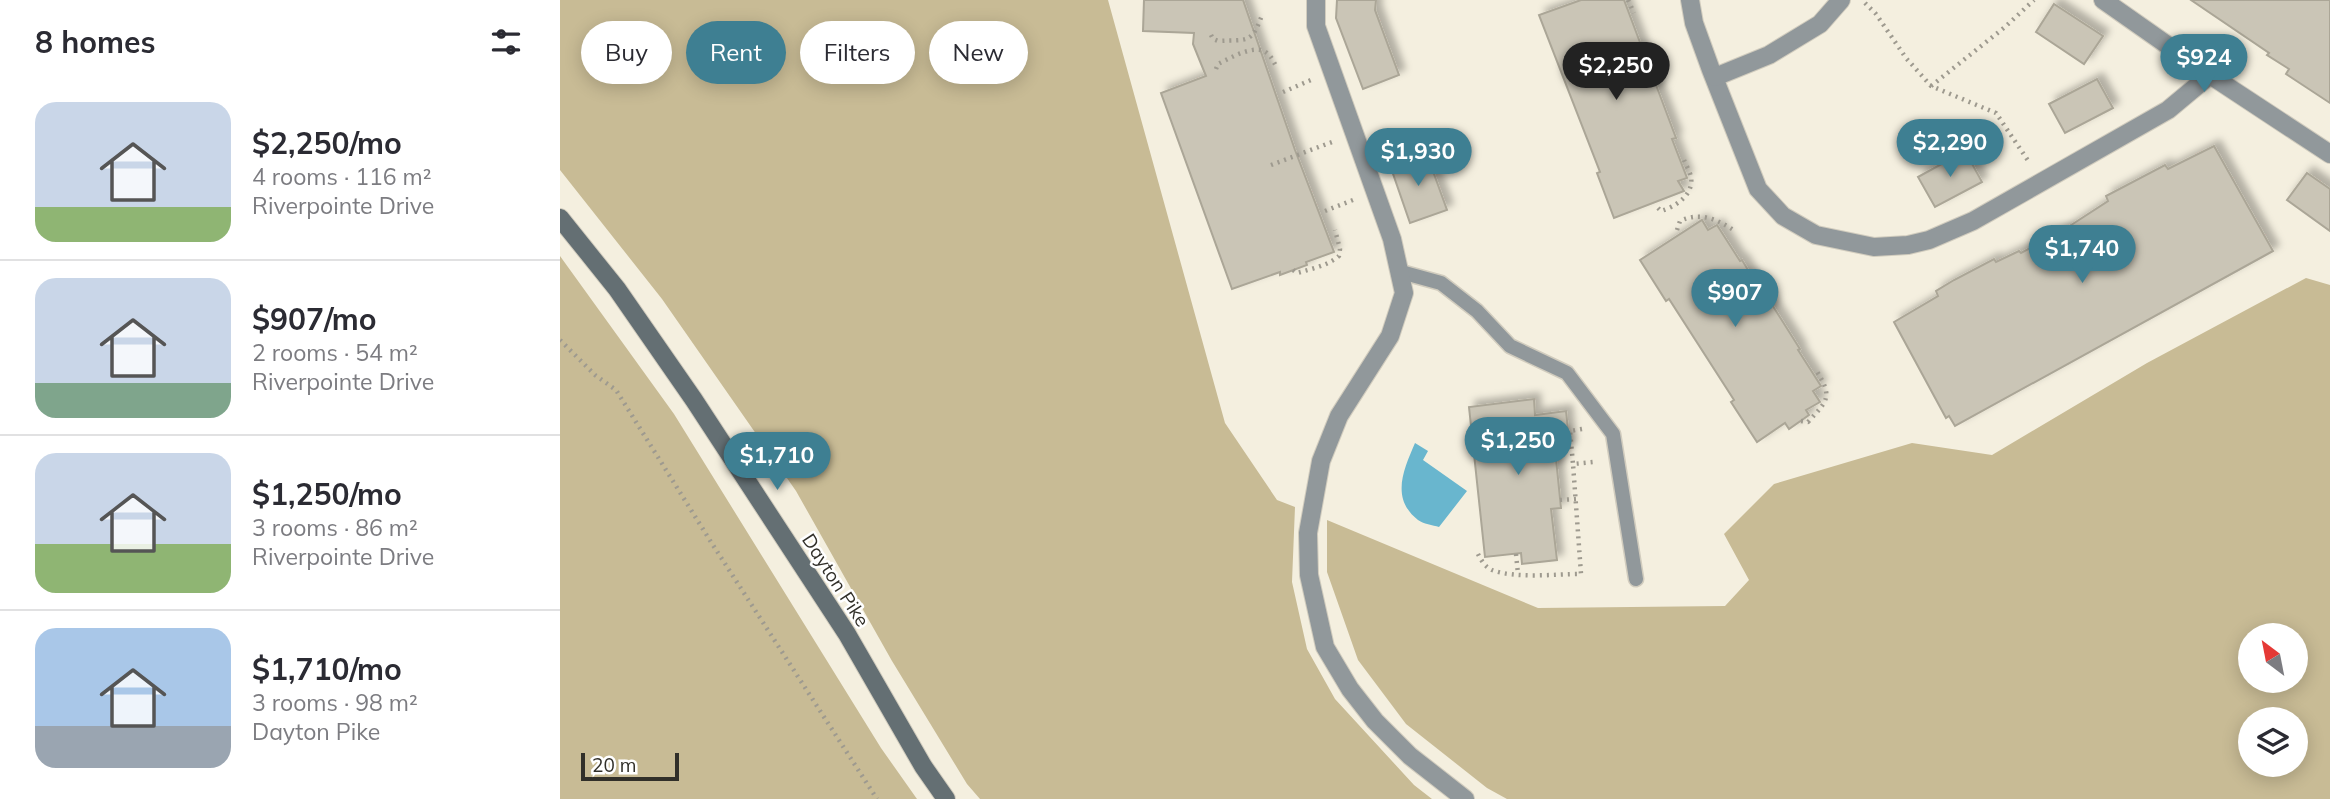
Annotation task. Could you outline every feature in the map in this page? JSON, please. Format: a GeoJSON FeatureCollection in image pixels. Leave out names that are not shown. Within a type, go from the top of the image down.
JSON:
{"type":"FeatureCollection","features":[{"type":"Feature","properties":{"kind":"street"},"geometry":{"type":"LineString","coordinates":[[1316,0],[1316,26],[1392,239],[1404,293],[1390,336],[1339,416],[1321,461],[1308,533],[1309,575],[1325,647],[1350,689],[1375,721],[1410,755],[1465,799]]}},
{"type":"Feature","properties":{"kind":"street"},"geometry":{"type":"LineString","coordinates":[[1690,0],[1694,23],[1758,189],[1783,215],[1816,235],[1874,247],[1908,245],[1956,230],[2168,110],[2210,75]]}},
{"type":"Feature","properties":{"kind":"street"},"geometry":{"type":"LineString","coordinates":[[1715,77],[1769,55],[1820,23],[1841,0]]}},
{"type":"Feature","properties":{"kind":"street"},"geometry":{"type":"LineString","coordinates":[[2103,0],[2330,154]]}},
{"type":"Feature","properties":{"kind":"street","name":"Dayton Pike"},"geometry":{"type":"LineString","coordinates":[[560,218],[617,289],[694,400],[848,634],[923,766],[946,799]]}},
{"type":"Feature","properties":{"kind":"lane"},"geometry":{"type":"LineString","coordinates":[[1401,272],[1441,283],[1477,311],[1510,346],[1567,373],[1614,434],[1636,579]]}},
{"type":"Feature","properties":{"kind":"path"},"geometry":{"type":"LineString","coordinates":[[1628,0],[1634,13]]}},
{"type":"Feature","properties":{"kind":"path"},"geometry":{"type":"LineString","coordinates":[[1862,0],[1876,14],[1906,58],[1931,86],[1996,113],[2041,181]]}},
{"type":"Feature","properties":{"kind":"path"},"geometry":{"type":"LineString","coordinates":[[1931,86],[2005,27],[2034,0]]}},
{"type":"Feature","properties":{"kind":"path"},"geometry":{"type":"LineString","coordinates":[[1211,35],[1218,41],[1250,38],[1255,34],[1262,15]]}},
{"type":"Feature","properties":{"kind":"path"},"geometry":{"type":"LineString","coordinates":[[1216,69],[1218,64],[1255,50],[1270,55],[1277,68]]}},
{"type":"Feature","properties":{"kind":"path"},"geometry":{"type":"LineString","coordinates":[[1283,92],[1313,79]]}},
{"type":"Feature","properties":{"kind":"path"},"geometry":{"type":"LineString","coordinates":[[1271,165],[1335,141]]}},
{"type":"Feature","properties":{"kind":"path"},"geometry":{"type":"LineString","coordinates":[[1658,208],[1661,211],[1673,207],[1690,188],[1691,178],[1684,160]]}},
{"type":"Feature","properties":{"kind":"path"},"geometry":{"type":"LineString","coordinates":[[1325,211],[1356,199]]}},
{"type":"Feature","properties":{"kind":"path"},"geometry":{"type":"LineString","coordinates":[[1677,230],[1680,221],[1688,217],[1707,217],[1718,219],[1735,231]]}},
{"type":"Feature","properties":{"kind":"path"},"geometry":{"type":"LineString","coordinates":[[1293,270],[1297,273],[1313,269],[1339,256],[1335,230]]}},
{"type":"Feature","properties":{"kind":"path"},"geometry":{"type":"LineString","coordinates":[[560,340],[595,375],[617,390],[710,542],[877,799]]}},
{"type":"Feature","properties":{"kind":"path"},"geometry":{"type":"LineString","coordinates":[[1801,421],[1808,422],[1828,396],[1827,388],[1816,370]]}},
{"type":"Feature","properties":{"kind":"path"},"geometry":{"type":"LineString","coordinates":[[1478,554],[1491,570],[1518,574],[1581,574],[1570,431],[1584,428],[1578,418]]}},
{"type":"Feature","properties":{"kind":"path"},"geometry":{"type":"LineString","coordinates":[[1573,464],[1619,459]]}},
{"type":"Feature","properties":{"kind":"path"},"geometry":{"type":"LineString","coordinates":[[1560,500],[1576,499]]}},
{"type":"Feature","properties":{"kind":"path"},"geometry":{"type":"LineString","coordinates":[[1516,554],[1518,574]]}},
{"type":"Feature","properties":{"kind":"shaded area"},"geometry":{"type":"Polygon","coordinates":[[[560,0],[1108,0],[1225,423],[1277,500],[1295,507],[1292,582],[1307,649],[1335,699],[1414,785],[1432,799],[980,799],[967,784],[892,661],[796,491],[662,299],[560,170],[560,0]]]}},
{"type":"Feature","properties":{"kind":"shaded area"},"geometry":{"type":"Polygon","coordinates":[[[560,256],[674,414],[881,748],[917,799],[560,799],[560,256]]]}},
{"type":"Feature","properties":{"kind":"shaded area"},"geometry":{"type":"Polygon","coordinates":[[[2306,278],[2330,285],[2330,799],[1507,799],[1487,788],[1406,724],[1358,660],[1327,572],[1327,520],[1538,608],[1725,606],[1749,580],[1724,534],[1774,484],[1912,443],[1992,455],[2147,363],[2306,278]]]}},
{"type":"Feature","properties":{"kind":"water"},"geometry":{"type":"Polygon","coordinates":[[[1415,443],[1428,451],[1423,460],[1467,491],[1439,527],[1418,520],[1404,502],[1402,483],[1415,443]]]}},
{"type":"Feature","properties":{"kind":"building"},"geometry":{"type":"Polygon","coordinates":[[[1144,0],[1243,0],[1334,252],[1280,275],[1280,272],[1232,289],[1161,93],[1206,76],[1193,44],[1194,33],[1143,31],[1144,0]]]}},
{"type":"Feature","properties":{"kind":"building"},"geometry":{"type":"Polygon","coordinates":[[[1337,0],[1376,0],[1375,10],[1399,75],[1363,89],[1336,18],[1337,0]]]}},
{"type":"Feature","properties":{"kind":"building"},"geometry":{"type":"Polygon","coordinates":[[[1581,0],[1624,0],[1676,138],[1672,139],[1687,178],[1678,181],[1684,191],[1614,218],[1597,173],[1600,172],[1539,15],[1581,0]]]}},
{"type":"Feature","properties":{"kind":"building"},"geometry":{"type":"Polygon","coordinates":[[[2191,0],[2330,0],[2330,103],[2286,74],[2289,69],[2267,55],[2269,53],[2191,0]]]}},
{"type":"Feature","properties":{"kind":"building"},"geometry":{"type":"Polygon","coordinates":[[[2054,4],[2103,36],[2084,64],[2036,32],[2054,4]]]}},
{"type":"Feature","properties":{"kind":"building"},"geometry":{"type":"Polygon","coordinates":[[[2097,79],[2113,108],[2065,133],[2049,104],[2097,79]]]}},
{"type":"Feature","properties":{"kind":"building"},"geometry":{"type":"Polygon","coordinates":[[[2214,146],[2273,251],[1955,426],[1949,416],[1946,418],[1894,322],[1938,296],[1936,291],[1954,280],[1994,259],[1996,262],[2019,251],[2021,253],[2065,229],[2108,201],[2106,196],[2165,165],[2168,169],[2214,146]]]}},
{"type":"Feature","properties":{"kind":"building"},"geometry":{"type":"Polygon","coordinates":[[[1965,151],[1982,182],[1935,207],[1918,177],[1965,151]]]}},
{"type":"Feature","properties":{"kind":"building"},"geometry":{"type":"Polygon","coordinates":[[[1426,152],[1447,210],[1410,223],[1390,165],[1426,152]]]}},
{"type":"Feature","properties":{"kind":"building"},"geometry":{"type":"Polygon","coordinates":[[[2307,173],[2330,189],[2330,231],[2287,200],[2307,173]]]}},
{"type":"Feature","properties":{"kind":"building"},"geometry":{"type":"Polygon","coordinates":[[[1702,220],[1708,230],[1717,225],[1757,285],[1759,284],[1821,386],[1813,391],[1820,402],[1806,410],[1809,415],[1789,429],[1785,423],[1757,442],[1731,402],[1734,400],[1669,299],[1666,301],[1640,260],[1702,220]]]}},
{"type":"Feature","properties":{"kind":"building"},"geometry":{"type":"Polygon","coordinates":[[[1534,399],[1535,415],[1566,411],[1570,448],[1555,449],[1561,508],[1551,509],[1557,560],[1522,564],[1521,553],[1485,557],[1469,407],[1534,399]]]}}]}
